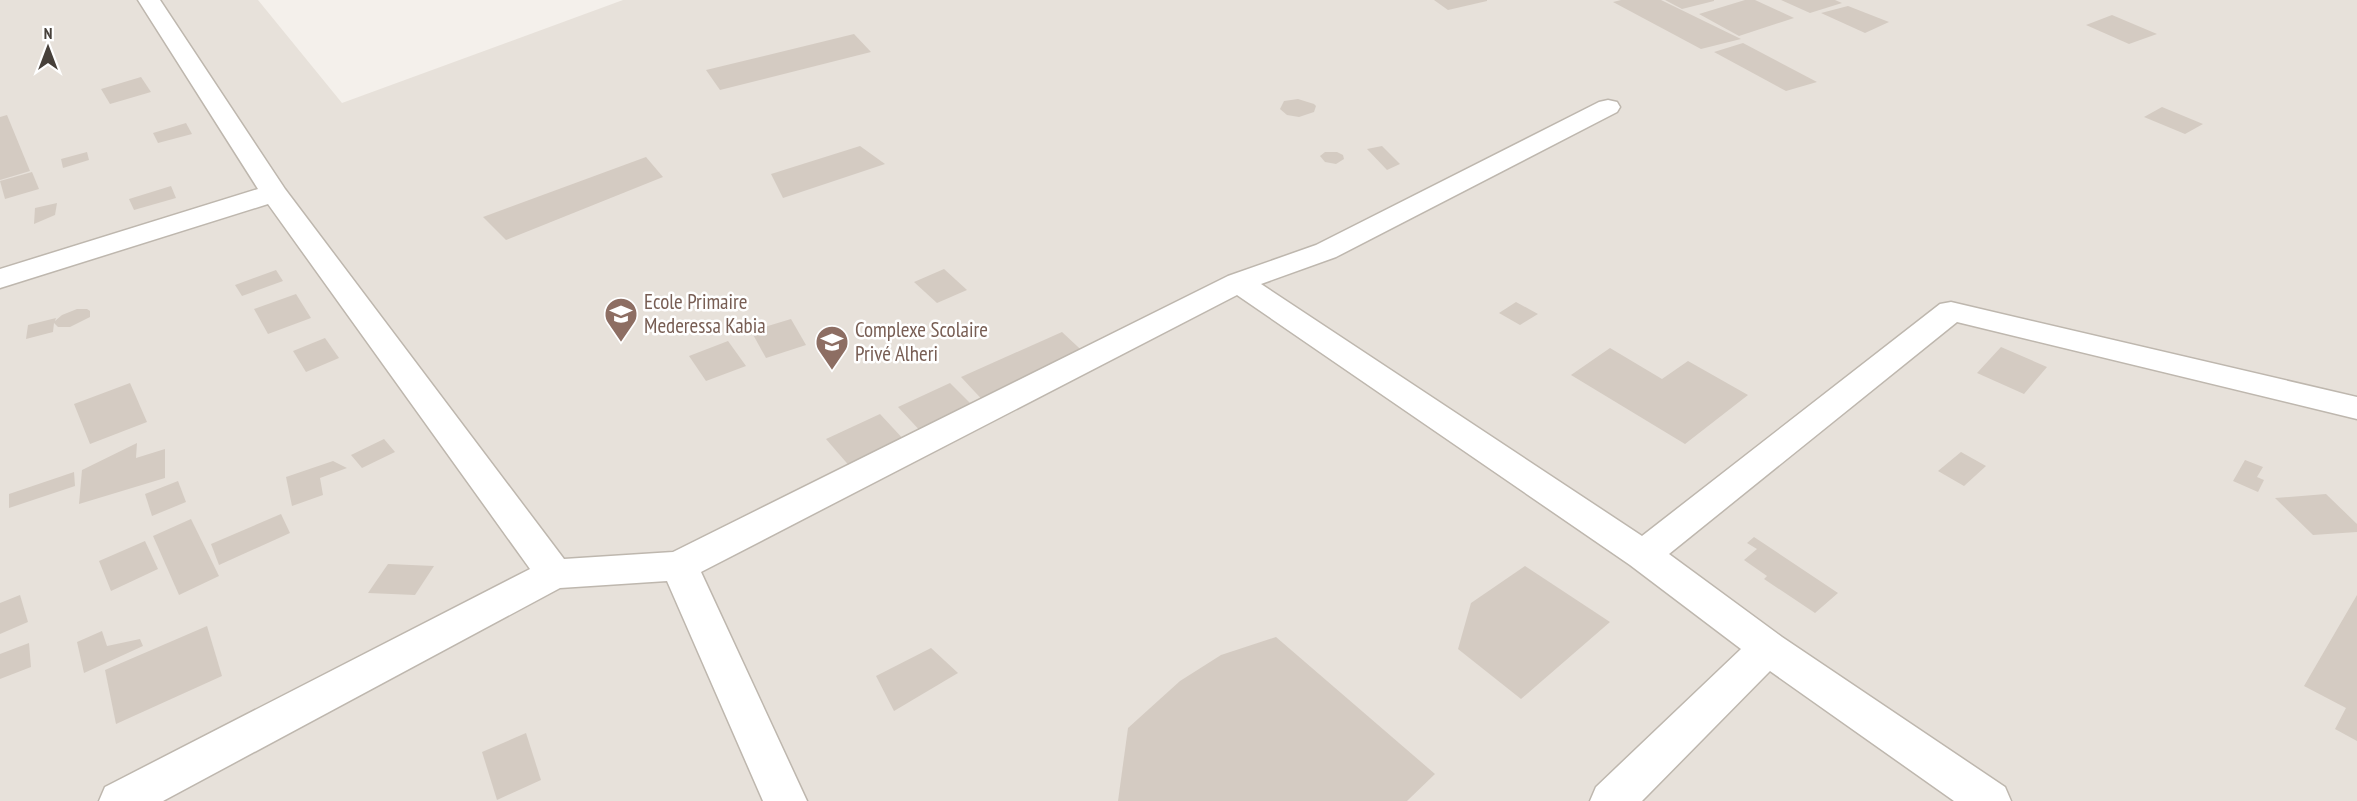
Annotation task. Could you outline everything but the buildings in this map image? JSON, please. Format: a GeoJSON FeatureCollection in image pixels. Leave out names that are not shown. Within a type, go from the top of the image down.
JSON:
{"type":"FeatureCollection","features":[{"type":"Feature","properties":{"kind":"street"},"geometry":{"type":"LineString","coordinates":[[149,0],[274,193],[554,574]]}},
{"type":"Feature","properties":{"kind":"street"},"geometry":{"type":"LineString","coordinates":[[121,801],[554,574],[680,566],[1238,282],[1326,251],[1608,107]]}},
{"type":"Feature","properties":{"kind":"street"},"geometry":{"type":"LineString","coordinates":[[0,279],[274,193]]}},
{"type":"Feature","properties":{"kind":"street"},"geometry":{"type":"LineString","coordinates":[[1238,282],[1642,555],[1768,648],[1989,801]]}},
{"type":"Feature","properties":{"kind":"street"},"geometry":{"type":"LineString","coordinates":[[1642,555],[1951,310],[2357,408]]}},
{"type":"Feature","properties":{"kind":"street"},"geometry":{"type":"LineString","coordinates":[[680,566],[785,801]]}},
{"type":"Feature","properties":{"kind":"street"},"geometry":{"type":"LineString","coordinates":[[1612,801],[1768,648]]}},
{"type":"Feature","properties":{"kind":"shaded area"},"geometry":{"type":"Polygon","coordinates":[[[0,0],[258,0],[342,103],[623,0],[2357,0],[2357,801],[0,801],[0,0]]]}},
{"type":"Feature","properties":{"kind":"place","name":"Ecole Primaire Mederessa Kabia"},"geometry":{"type":"Point","coordinates":[621,343]}},
{"type":"Feature","properties":{"kind":"place","name":"Complexe Scolaire Privé Alheri"},"geometry":{"type":"Point","coordinates":[832,371]}}]}
